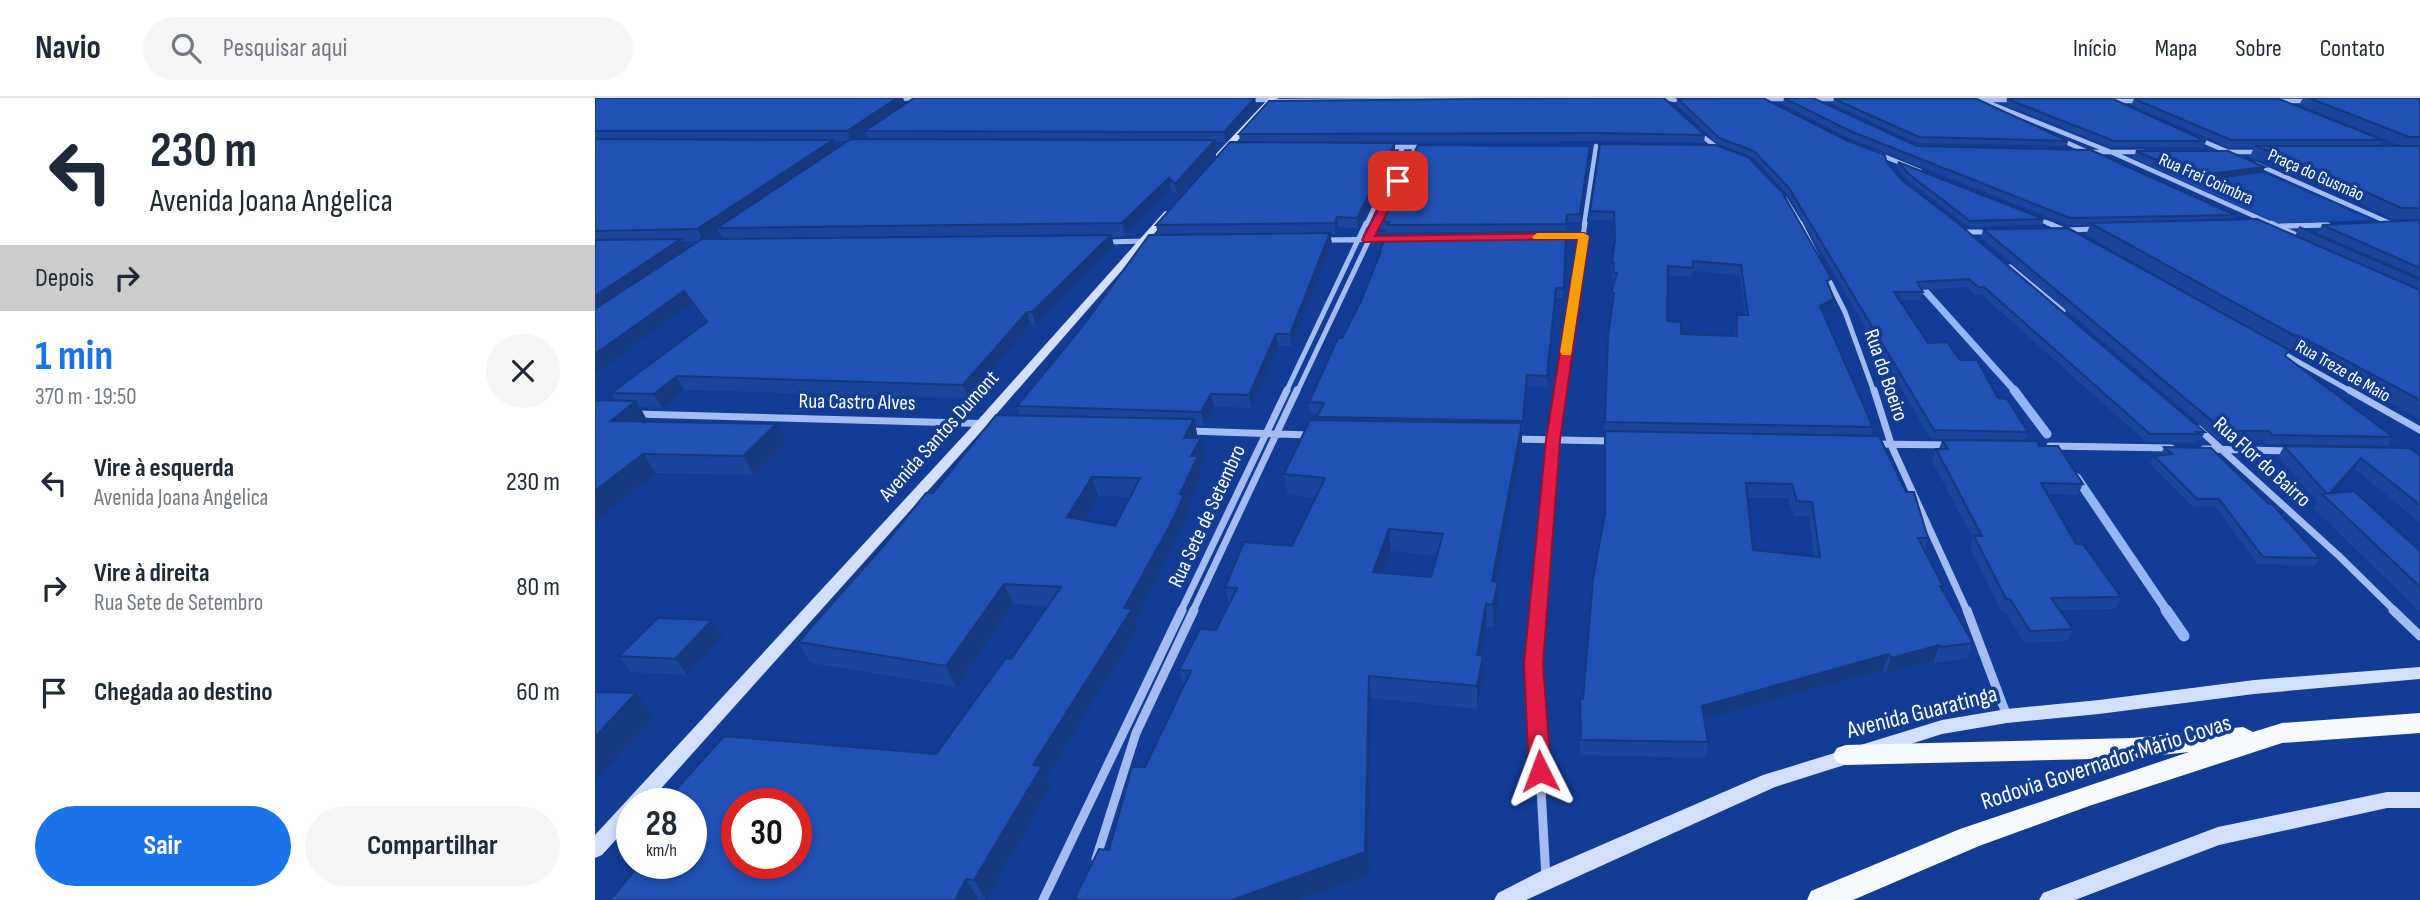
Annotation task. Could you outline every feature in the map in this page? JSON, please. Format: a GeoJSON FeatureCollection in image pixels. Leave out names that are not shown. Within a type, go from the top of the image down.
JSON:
{"type":"FeatureCollection","features":[{"type":"Feature","properties":{"kind":"highway","name":"Rodovia Governador Mário Covas"},"geometry":{"type":"LineString","coordinates":[[1821,900],[1969,837],[2282,733],[2420,723]]}},
{"type":"Feature","properties":{"kind":"highway"},"geometry":{"type":"LineString","coordinates":[[1846,755],[2132,748],[2282,733]]}},
{"type":"Feature","properties":{"kind":"main road"},"geometry":{"type":"LineString","coordinates":[[912,106],[923,98]]}},
{"type":"Feature","properties":{"kind":"main road"},"geometry":{"type":"LineString","coordinates":[[1211,165],[1271,100]]}},
{"type":"Feature","properties":{"kind":"main road","name":"Avenida Santos Dumont"},"geometry":{"type":"LineString","coordinates":[[650,788],[982,423],[1177,203]]}},
{"type":"Feature","properties":{"kind":"main road","name":"Avenida Guaratinga"},"geometry":{"type":"LineString","coordinates":[[1505,900],[1546,879],[1770,781],[1846,755],[1943,727],[2007,716],[2099,708],[2254,687],[2420,673]]}},
{"type":"Feature","properties":{"kind":"main road"},"geometry":{"type":"LineString","coordinates":[[2063,898],[2218,836],[2387,800],[2420,800]]}},
{"type":"Feature","properties":{"kind":"main road"},"geometry":{"type":"LineString","coordinates":[[595,849],[616,826]]}},
{"type":"Feature","properties":{"kind":"street"},"geometry":{"type":"LineString","coordinates":[[882,99],[923,98]]}},
{"type":"Feature","properties":{"kind":"street"},"geometry":{"type":"LineString","coordinates":[[2104,98],[2122,106]]}},
{"type":"Feature","properties":{"kind":"street"},"geometry":{"type":"LineString","coordinates":[[2267,98],[2287,106]]}},
{"type":"Feature","properties":{"kind":"street"},"geometry":{"type":"LineString","coordinates":[[1751,99],[1853,99]]}},
{"type":"Feature","properties":{"kind":"street"},"geometry":{"type":"LineString","coordinates":[[1762,99],[1774,106]]}},
{"type":"Feature","properties":{"kind":"street"},"geometry":{"type":"LineString","coordinates":[[1811,99],[1823,105]]}},
{"type":"Feature","properties":{"kind":"street"},"geometry":{"type":"LineString","coordinates":[[1976,99],[1988,107],[2099,157]]}},
{"type":"Feature","properties":{"kind":"street","name":"Rua Frei Coimbra"},"geometry":{"type":"LineString","coordinates":[[1976,99],[2001,106],[2111,152],[2312,242]]}},
{"type":"Feature","properties":{"kind":"street"},"geometry":{"type":"LineString","coordinates":[[1271,100],[1241,100],[1379,101],[1503,100]]}},
{"type":"Feature","properties":{"kind":"street"},"geometry":{"type":"LineString","coordinates":[[1667,100],[1674,109]]}},
{"type":"Feature","properties":{"kind":"street"},"geometry":{"type":"LineString","coordinates":[[1653,102],[1688,100]]}},
{"type":"Feature","properties":{"kind":"street"},"geometry":{"type":"LineString","coordinates":[[1964,100],[2017,100]]}},
{"type":"Feature","properties":{"kind":"street"},"geometry":{"type":"LineString","coordinates":[[2097,101],[2151,101]]}},
{"type":"Feature","properties":{"kind":"street"},"geometry":{"type":"LineString","coordinates":[[2274,101],[2314,101]]}},
{"type":"Feature","properties":{"kind":"street"},"geometry":{"type":"LineString","coordinates":[[1694,129],[1716,148]]}},
{"type":"Feature","properties":{"kind":"street","name":"Praça do Gusmão"},"geometry":{"type":"LineString","coordinates":[[2193,136],[2241,157]]}},
{"type":"Feature","properties":{"kind":"street"},"geometry":{"type":"LineString","coordinates":[[1214,146],[1240,146]]}},
{"type":"Feature","properties":{"kind":"street"},"geometry":{"type":"LineString","coordinates":[[1583,146],[1609,147]]}},
{"type":"Feature","properties":{"kind":"street"},"geometry":{"type":"LineString","coordinates":[[1546,879],[1534,664],[1553,440],[1596,146]]}},
{"type":"Feature","properties":{"kind":"street"},"geometry":{"type":"LineString","coordinates":[[1378,147],[1429,147]]}},
{"type":"Feature","properties":{"kind":"street","name":"Rua Sete de Setembro"},"geometry":{"type":"LineString","coordinates":[[1043,900],[1403,147]]}},
{"type":"Feature","properties":{"kind":"street","name":"Rua Sete de Setembro"},"geometry":{"type":"LineString","coordinates":[[1091,874],[1136,733],[1368,240],[1416,147]]}},
{"type":"Feature","properties":{"kind":"street"},"geometry":{"type":"LineString","coordinates":[[1702,148],[1725,151]]}},
{"type":"Feature","properties":{"kind":"street"},"geometry":{"type":"LineString","coordinates":[[1870,150],[1926,173]]}},
{"type":"Feature","properties":{"kind":"street"},"geometry":{"type":"LineString","coordinates":[[2073,151],[2150,152]]}},
{"type":"Feature","properties":{"kind":"street"},"geometry":{"type":"LineString","coordinates":[[2215,152],[2269,152]]}},
{"type":"Feature","properties":{"kind":"street"},"geometry":{"type":"LineString","coordinates":[[1892,172],[1888,164],[1893,159]]}},
{"type":"Feature","properties":{"kind":"street","name":"Praça do Gusmão"},"geometry":{"type":"LineString","coordinates":[[2253,163],[2392,224]]}},
{"type":"Feature","properties":{"kind":"street","name":"Rua do Boeiro"},"geometry":{"type":"LineString","coordinates":[[1776,189],[1812,242],[1831,280],[1862,353],[1891,444],[1991,665],[2007,716]]}},
{"type":"Feature","properties":{"kind":"street"},"geometry":{"type":"LineString","coordinates":[[2028,215],[2078,236]]}},
{"type":"Feature","properties":{"kind":"street"},"geometry":{"type":"LineString","coordinates":[[2379,225],[2401,224]]}},
{"type":"Feature","properties":{"kind":"street"},"geometry":{"type":"LineString","coordinates":[[1960,225],[1978,240]]}},
{"type":"Feature","properties":{"kind":"street"},"geometry":{"type":"LineString","coordinates":[[2264,226],[2340,225]]}},
{"type":"Feature","properties":{"kind":"street"},"geometry":{"type":"LineString","coordinates":[[2042,231],[2106,229]]}},
{"type":"Feature","properties":{"kind":"street"},"geometry":{"type":"LineString","coordinates":[[1968,232],[1993,232]]}},
{"type":"Feature","properties":{"kind":"street"},"geometry":{"type":"LineString","coordinates":[[1557,236],[1584,236]]}},
{"type":"Feature","properties":{"kind":"street"},"geometry":{"type":"LineString","coordinates":[[1318,240],[1395,239]]}},
{"type":"Feature","properties":{"kind":"street"},"geometry":{"type":"LineString","coordinates":[[1103,242],[1157,241]]}},
{"type":"Feature","properties":{"kind":"street"},"geometry":{"type":"LineString","coordinates":[[2007,264],[2066,315]]}},
{"type":"Feature","properties":{"kind":"street","name":"Rua Treze de Maio"},"geometry":{"type":"LineString","coordinates":[[2278,350],[2420,430]]}},
{"type":"Feature","properties":{"kind":"street","name":"Rua Castro Alves"},"geometry":{"type":"LineString","coordinates":[[621,413],[1008,424]]}},
{"type":"Feature","properties":{"kind":"street","name":"Rua Flor do Bairro"},"geometry":{"type":"LineString","coordinates":[[2192,424],[2339,556],[2420,636]]}},
{"type":"Feature","properties":{"kind":"street"},"geometry":{"type":"LineString","coordinates":[[1175,430],[1317,435]]}},
{"type":"Feature","properties":{"kind":"street"},"geometry":{"type":"LineString","coordinates":[[1511,439],[1619,441]]}},
{"type":"Feature","properties":{"kind":"street"},"geometry":{"type":"LineString","coordinates":[[1863,444],[1958,445]]}},
{"type":"Feature","properties":{"kind":"street"},"geometry":{"type":"LineString","coordinates":[[2038,446],[2183,449]]}},
{"type":"Feature","properties":{"kind":"street"},"geometry":{"type":"LineString","coordinates":[[2196,449],[2301,451]]}},
{"type":"Feature","properties":{"kind":"shaded area"},"geometry":{"type":"Polygon","coordinates":[[[2225,156],[2371,220],[2277,223],[2131,157],[2225,156]]]}},
{"type":"Feature","properties":{"kind":"building"},"geometry":{"type":"Polygon","coordinates":[[[595,98],[897,98],[847,131],[595,131],[595,98]]]}},
{"type":"Feature","properties":{"kind":"building"},"geometry":{"type":"Polygon","coordinates":[[[914,98],[1255,98],[1224,132],[865,131],[914,98]]]}},
{"type":"Feature","properties":{"kind":"building"},"geometry":{"type":"Polygon","coordinates":[[[1664,98],[1705,135],[1239,134],[1269,101],[1664,98]]]}},
{"type":"Feature","properties":{"kind":"building"},"geometry":{"type":"Polygon","coordinates":[[[1763,98],[1846,140],[1885,155],[1886,161],[1903,181],[1954,220],[2205,432],[2150,434],[1984,287],[1978,287],[1969,279],[1917,282],[1923,292],[1894,292],[1928,343],[1947,342],[1960,360],[1977,360],[1998,398],[2007,399],[2028,432],[1934,430],[1789,188],[1754,151],[1719,138],[1678,99],[1763,98]]]}},
{"type":"Feature","properties":{"kind":"building"},"geometry":{"type":"Polygon","coordinates":[[[1784,98],[1813,98],[1917,146],[2091,150],[2235,215],[2070,218],[1850,131],[1784,98]]]}},
{"type":"Feature","properties":{"kind":"building"},"geometry":{"type":"Polygon","coordinates":[[[2309,98],[2420,98],[2420,137],[2409,137],[2309,98]]]}},
{"type":"Feature","properties":{"kind":"building"},"geometry":{"type":"Polygon","coordinates":[[[1834,99],[1977,99],[2068,141],[1919,137],[1834,99]]]}},
{"type":"Feature","properties":{"kind":"building"},"geometry":{"type":"Polygon","coordinates":[[[2007,99],[2113,99],[2206,141],[2114,141],[2007,99]]]}},
{"type":"Feature","properties":{"kind":"building"},"geometry":{"type":"Polygon","coordinates":[[[2134,99],[2279,99],[2383,140],[2231,140],[2134,99]]]}},
{"type":"Feature","properties":{"kind":"building"},"geometry":{"type":"Polygon","coordinates":[[[595,139],[833,140],[697,229],[595,231],[595,139]]]}},
{"type":"Feature","properties":{"kind":"building"},"geometry":{"type":"Polygon","coordinates":[[[851,139],[1215,140],[1175,184],[1169,178],[1122,223],[717,228],[851,139]]]}},
{"type":"Feature","properties":{"kind":"building"},"geometry":{"type":"Polygon","coordinates":[[[1230,142],[1395,143],[1357,218],[1337,217],[1335,223],[1156,225],[1230,142]]]}},
{"type":"Feature","properties":{"kind":"building"},"geometry":{"type":"Polygon","coordinates":[[[1600,144],[1716,145],[1748,157],[1782,192],[1830,276],[1831,279],[1827,281],[1834,299],[1820,306],[1873,427],[1605,422],[1608,335],[1614,293],[1611,293],[1617,273],[1613,272],[1612,263],[1614,212],[1590,211],[1600,144]],[[1693,261],[1693,268],[1668,266],[1667,321],[1681,322],[1681,334],[1737,336],[1737,315],[1748,315],[1741,265],[1693,261]]]}},
{"type":"Feature","properties":{"kind":"building"},"geometry":{"type":"Polygon","coordinates":[[[1418,145],[1590,146],[1580,214],[1567,215],[1566,224],[1387,225],[1389,222],[1379,221],[1418,145]]]}},
{"type":"Feature","properties":{"kind":"building"},"geometry":{"type":"Polygon","coordinates":[[[2255,146],[2420,146],[2420,208],[2401,208],[2313,168],[2255,146]]]}},
{"type":"Feature","properties":{"kind":"building"},"geometry":{"type":"Polygon","coordinates":[[[2136,151],[2228,151],[2265,167],[2192,176],[2136,151]]]}},
{"type":"Feature","properties":{"kind":"building"},"geometry":{"type":"Polygon","coordinates":[[[1898,162],[2044,219],[1970,221],[1910,175],[1898,162]]]}},
{"type":"Feature","properties":{"kind":"building"},"geometry":{"type":"Polygon","coordinates":[[[2257,219],[2420,290],[2420,400],[2298,335],[2297,337],[2090,223],[2257,219]]]}},
{"type":"Feature","properties":{"kind":"building"},"geometry":{"type":"Polygon","coordinates":[[[2420,220],[2420,268],[2322,225],[2420,220]]]}},
{"type":"Feature","properties":{"kind":"building"},"geometry":{"type":"Polygon","coordinates":[[[2299,227],[2420,278],[2420,280],[2299,227]]]}},
{"type":"Feature","properties":{"kind":"building"},"geometry":{"type":"Polygon","coordinates":[[[2068,228],[2289,350],[2285,356],[2393,437],[2272,435],[2269,431],[2224,431],[1983,229],[2068,228]]]}},
{"type":"Feature","properties":{"kind":"building"},"geometry":{"type":"Polygon","coordinates":[[[1566,232],[1564,288],[1556,288],[1547,376],[1527,375],[1523,421],[1317,417],[1324,403],[1309,402],[1338,338],[1342,338],[1361,301],[1381,251],[1383,243],[1377,242],[1381,234],[1566,232]]]}},
{"type":"Feature","properties":{"kind":"building"},"geometry":{"type":"Polygon","coordinates":[[[1330,233],[1290,334],[1276,334],[1249,395],[1211,394],[1201,412],[1017,406],[1082,327],[1149,235],[1330,233]]]}},
{"type":"Feature","properties":{"kind":"building"},"geometry":{"type":"Polygon","coordinates":[[[1111,235],[1032,312],[1027,312],[963,385],[677,376],[654,394],[611,393],[707,322],[684,291],[595,354],[595,309],[702,239],[1111,235]]]}},
{"type":"Feature","properties":{"kind":"building"},"geometry":{"type":"Polygon","coordinates":[[[681,239],[595,296],[595,240],[681,239]]]}},
{"type":"Feature","properties":{"kind":"building"},"geometry":{"type":"Polygon","coordinates":[[[595,400],[636,401],[611,421],[776,424],[743,456],[643,454],[595,491],[595,400]]]}},
{"type":"Feature","properties":{"kind":"building"},"geometry":{"type":"Polygon","coordinates":[[[996,415],[1194,419],[1184,438],[1201,438],[1191,456],[1198,456],[1180,494],[1184,495],[1124,608],[1132,609],[1033,765],[1042,766],[974,880],[966,879],[955,900],[610,900],[628,879],[707,879],[707,788],[677,788],[724,736],[936,754],[1006,658],[1011,659],[1061,587],[1004,584],[946,666],[798,642],[885,544],[926,493],[933,493],[996,415]],[[1092,477],[1067,517],[1115,526],[1140,478],[1092,477]]]}},
{"type":"Feature","properties":{"kind":"building"},"geometry":{"type":"Polygon","coordinates":[[[1310,420],[1522,423],[1492,581],[1498,582],[1493,605],[1486,604],[1477,655],[1483,656],[1477,686],[1369,676],[1365,852],[1232,900],[1075,900],[1099,849],[1109,850],[1132,767],[1145,767],[1191,671],[1179,670],[1200,629],[1216,630],[1237,588],[1225,587],[1244,542],[1292,546],[1325,478],[1284,474],[1310,420]],[[1389,529],[1373,572],[1431,577],[1443,534],[1389,529]]]}},
{"type":"Feature","properties":{"kind":"building"},"geometry":{"type":"Polygon","coordinates":[[[1605,431],[1879,436],[1906,492],[1914,492],[1928,538],[1918,538],[1943,586],[1940,586],[1973,643],[1941,647],[1939,645],[1891,658],[1889,654],[1702,706],[1708,742],[1581,740],[1580,699],[1583,699],[1593,579],[1605,514],[1605,431]],[[1746,483],[1753,550],[1820,557],[1812,502],[1797,501],[1792,484],[1746,483]]]}},
{"type":"Feature","properties":{"kind":"building"},"geometry":{"type":"Polygon","coordinates":[[[1942,440],[2037,441],[2039,446],[2058,446],[2083,484],[2041,483],[2076,544],[2083,544],[2121,597],[2051,598],[2073,629],[2030,631],[2010,599],[2006,599],[1974,536],[1982,536],[1936,449],[1948,449],[1942,440]]]}},
{"type":"Feature","properties":{"kind":"building"},"geometry":{"type":"Polygon","coordinates":[[[2284,446],[2410,448],[2420,456],[2420,505],[2361,458],[2330,493],[2326,493],[2284,446]]]}},
{"type":"Feature","properties":{"kind":"building"},"geometry":{"type":"Polygon","coordinates":[[[2164,447],[2211,448],[2272,504],[2320,558],[2263,557],[2219,499],[2197,499],[2154,456],[2172,454],[2164,447]]]}},
{"type":"Feature","properties":{"kind":"building"},"geometry":{"type":"Polygon","coordinates":[[[2354,491],[2420,551],[2420,587],[2322,494],[2354,491]]]}},
{"type":"Feature","properties":{"kind":"building"},"geometry":{"type":"Polygon","coordinates":[[[658,618],[712,620],[675,659],[619,656],[658,618]]]}},
{"type":"Feature","properties":{"kind":"building"},"geometry":{"type":"Polygon","coordinates":[[[595,692],[636,693],[595,737],[595,692]]]}},
{"type":"Feature","properties":{"kind":"waterway"},"geometry":{"type":"LineString","coordinates":[[1918,283],[2016,392]]}},
{"type":"Feature","properties":{"kind":"waterway"},"geometry":{"type":"LineString","coordinates":[[2014,390],[2047,434]]}},
{"type":"Feature","properties":{"kind":"waterway"},"geometry":{"type":"LineString","coordinates":[[2077,478],[2167,611]]}},
{"type":"Feature","properties":{"kind":"waterway"},"geometry":{"type":"LineString","coordinates":[[2166,610],[2184,636]]}},
{"type":"Feature","properties":{"kind":"slow traffic"},"geometry":{"type":"LineString","coordinates":[[1537,237],[1584,236],[1566,352]]}},
{"type":"Feature","properties":{"kind":"route"},"geometry":{"type":"LineString","coordinates":[[1398,181],[1368,240],[1584,236],[1553,440],[1534,664],[1540,771]]}}]}
